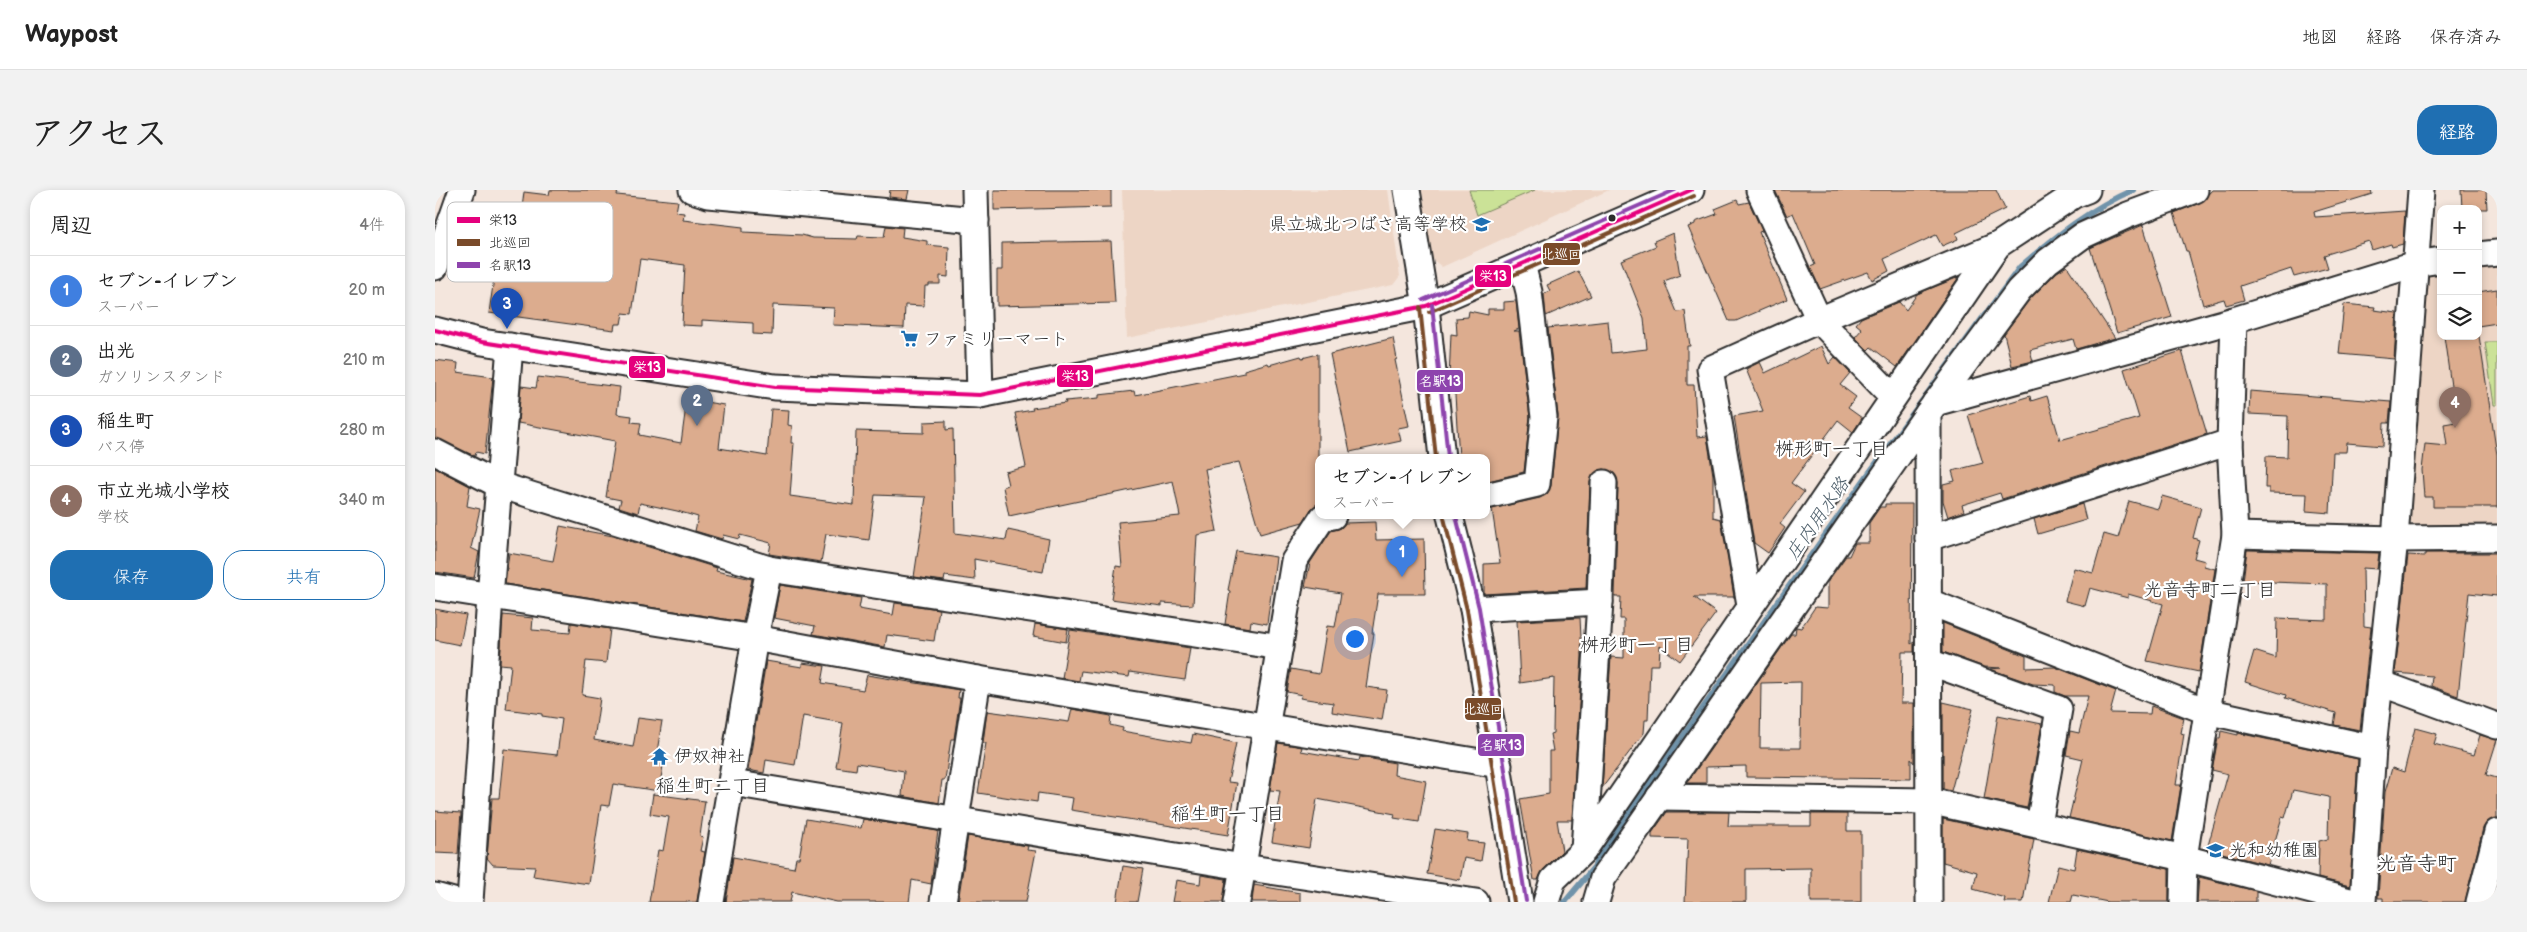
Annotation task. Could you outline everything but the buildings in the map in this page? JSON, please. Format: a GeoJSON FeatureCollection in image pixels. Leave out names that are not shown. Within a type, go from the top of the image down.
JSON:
{"type":"FeatureCollection","features":[{"type":"Feature","properties":{"kind":"street"},"geometry":{"type":"LineString","coordinates":[[458,202],[462,190]]}},
{"type":"Feature","properties":{"kind":"street"},"geometry":{"type":"LineString","coordinates":[[692,190],[708,195],[976,220]]}},
{"type":"Feature","properties":{"kind":"street"},"geometry":{"type":"LineString","coordinates":[[975,190],[980,396]]}},
{"type":"Feature","properties":{"kind":"street"},"geometry":{"type":"LineString","coordinates":[[1407,190],[1426,306],[1442,454]]}},
{"type":"Feature","properties":{"kind":"street"},"geometry":{"type":"LineString","coordinates":[[435,330],[510,346],[775,387],[980,396],[1426,306],[1691,190]]}},
{"type":"Feature","properties":{"kind":"street"},"geometry":{"type":"LineString","coordinates":[[1759,190],[1819,320],[1893,397]]}},
{"type":"Feature","properties":{"kind":"street"},"geometry":{"type":"LineString","coordinates":[[1750,605],[1710,369],[1819,320],[1998,245],[2074,195],[2087,190]]}},
{"type":"Feature","properties":{"kind":"street"},"geometry":{"type":"LineString","coordinates":[[1596,902],[1603,878],[1932,408],[2019,290],[2048,261],[2082,236],[2128,215],[2195,190]]}},
{"type":"Feature","properties":{"kind":"street"},"geometry":{"type":"LineString","coordinates":[[2363,902],[2373,748],[2395,539],[2421,190]]}},
{"type":"Feature","properties":{"kind":"street"},"geometry":{"type":"LineString","coordinates":[[435,267],[447,233]]}},
{"type":"Feature","properties":{"kind":"street"},"geometry":{"type":"LineString","coordinates":[[1546,902],[1553,880],[1584,850],[1998,245]]}},
{"type":"Feature","properties":{"kind":"street"},"geometry":{"type":"LineString","coordinates":[[2482,255],[2497,253]]}},
{"type":"Feature","properties":{"kind":"street"},"geometry":{"type":"LineString","coordinates":[[1932,408],[2234,320],[2415,264],[2437,261]]}},
{"type":"Feature","properties":{"kind":"street"},"geometry":{"type":"LineString","coordinates":[[1490,495],[1537,484],[1544,416],[1529,292],[1522,264]]}},
{"type":"Feature","properties":{"kind":"street"},"geometry":{"type":"LineString","coordinates":[[2183,902],[2184,858],[2235,535],[2230,442],[2234,320]]}},
{"type":"Feature","properties":{"kind":"street"},"geometry":{"type":"LineString","coordinates":[[470,902],[490,597],[510,346]]}},
{"type":"Feature","properties":{"kind":"street"},"geometry":{"type":"LineString","coordinates":[[1929,902],[1929,538],[1932,408]]}},
{"type":"Feature","properties":{"kind":"street"},"geometry":{"type":"LineString","coordinates":[[1929,538],[2230,442]]}},
{"type":"Feature","properties":{"kind":"street"},"geometry":{"type":"LineString","coordinates":[[435,452],[499,485],[769,569],[1279,647]]}},
{"type":"Feature","properties":{"kind":"street"},"geometry":{"type":"LineString","coordinates":[[1584,850],[1600,602],[1604,483]]}},
{"type":"Feature","properties":{"kind":"street"},"geometry":{"type":"LineString","coordinates":[[1237,902],[1294,561],[1322,519]]}},
{"type":"Feature","properties":{"kind":"street"},"geometry":{"type":"LineString","coordinates":[[1451,519],[1473,609],[1520,902]]}},
{"type":"Feature","properties":{"kind":"street"},"geometry":{"type":"LineString","coordinates":[[2235,535],[2395,539],[2497,538]]}},
{"type":"Feature","properties":{"kind":"street"},"geometry":{"type":"LineString","coordinates":[[711,902],[755,638],[769,569]]}},
{"type":"Feature","properties":{"kind":"street"},"geometry":{"type":"LineString","coordinates":[[435,587],[755,638],[978,679],[1499,765]]}},
{"type":"Feature","properties":{"kind":"street"},"geometry":{"type":"LineString","coordinates":[[1473,609],[1600,602]]}},
{"type":"Feature","properties":{"kind":"street"},"geometry":{"type":"LineString","coordinates":[[1929,602],[2206,711],[2373,748]]}},
{"type":"Feature","properties":{"kind":"street"},"geometry":{"type":"LineString","coordinates":[[1929,662],[2059,709],[2039,825]]}},
{"type":"Feature","properties":{"kind":"street"},"geometry":{"type":"LineString","coordinates":[[943,902],[978,679]]}},
{"type":"Feature","properties":{"kind":"street"},"geometry":{"type":"LineString","coordinates":[[2380,683],[2497,726]]}},
{"type":"Feature","properties":{"kind":"street"},"geometry":{"type":"LineString","coordinates":[[732,783],[1243,867],[1476,902]]}},
{"type":"Feature","properties":{"kind":"street"},"geometry":{"type":"LineString","coordinates":[[1659,797],[1929,801],[2184,858],[2354,902]]}},
{"type":"Feature","properties":{"kind":"street"},"geometry":{"type":"LineString","coordinates":[[2479,902],[2497,832]]}},
{"type":"Feature","properties":{"kind":"street"},"geometry":{"type":"LineString","coordinates":[[435,896],[457,902]]}},
{"type":"Feature","properties":{"kind":"shaded area"},"geometry":{"type":"Polygon","coordinates":[[[1122,190],[1388,190],[1400,276],[1393,285],[1127,338],[1122,190]]]}},
{"type":"Feature","properties":{"kind":"shaded area","name":"県立城北つばさ高等学校"},"geometry":{"type":"Polygon","coordinates":[[[1422,190],[1609,190],[1442,267],[1432,259],[1422,190]]]}},
{"type":"Feature","properties":{"kind":"shaded area"},"geometry":{"type":"Polygon","coordinates":[[[2497,263],[2497,527],[2417,527],[2408,520],[2421,273],[2437,271],[2437,340],[2482,340],[2482,265],[2497,263]]]}},
{"type":"Feature","properties":{"kind":"green space"},"geometry":{"type":"Polygon","coordinates":[[[1469,190],[1535,190],[1477,215],[1469,190]]]}},
{"type":"Feature","properties":{"kind":"green space"},"geometry":{"type":"Polygon","coordinates":[[[2485,342],[2497,342],[2497,405],[2494,405],[2485,342]]]}},
{"type":"Feature","properties":{"kind":"waterway","name":"庄内用水路"},"geometry":{"type":"LineString","coordinates":[[1565,902],[1595,866],[1597,858],[1867,476],[2020,267],[2088,214],[2133,190]]}},
{"type":"Feature","properties":{"kind":"transit line","name":"名駅13"},"geometry":{"type":"LineString","coordinates":[[1423,300],[1675,190]]}},
{"type":"Feature","properties":{"kind":"transit line","name":"栄13"},"geometry":{"type":"LineString","coordinates":[[435,330],[482,342],[775,387],[980,395],[1426,306],[1691,190]]}},
{"type":"Feature","properties":{"kind":"transit line","name":"北巡回"},"geometry":{"type":"LineString","coordinates":[[1429,312],[1694,196]]}},
{"type":"Feature","properties":{"kind":"transit line","name":"名駅13"},"geometry":{"type":"LineString","coordinates":[[1432,305],[1448,454]]}},
{"type":"Feature","properties":{"kind":"transit line","name":"北巡回"},"geometry":{"type":"LineString","coordinates":[[1420,307],[1436,454]]}},
{"type":"Feature","properties":{"kind":"transit line","name":"北巡回"},"geometry":{"type":"LineString","coordinates":[[1444,519],[1467,610],[1514,902]]}},
{"type":"Feature","properties":{"kind":"transit line","name":"名駅13"},"geometry":{"type":"LineString","coordinates":[[1457,519],[1479,608],[1526,901]]}},
{"type":"Feature","properties":{"kind":"place","name":"県立城北つばさ高等学校"},"geometry":{"type":"Point","coordinates":[1481,224]}},
{"type":"Feature","properties":{"kind":"place","name":"稲生町"},"geometry":{"type":"Point","coordinates":[507,329]}},
{"type":"Feature","properties":{"kind":"place","name":"ファミリーマート"},"geometry":{"type":"Point","coordinates":[910,339]}},
{"type":"Feature","properties":{"kind":"place","name":"出光"},"geometry":{"type":"Point","coordinates":[697,426]}},
{"type":"Feature","properties":{"kind":"place","name":"市立光城小学校"},"geometry":{"type":"Point","coordinates":[2455,428]}},
{"type":"Feature","properties":{"kind":"place","name":"セブン-イレブン"},"geometry":{"type":"Point","coordinates":[1402,577]}},
{"type":"Feature","properties":{"kind":"place","name":"伊奴神社"},"geometry":{"type":"Point","coordinates":[660,756]}},
{"type":"Feature","properties":{"kind":"place","name":"光和幼稚園"},"geometry":{"type":"Point","coordinates":[2215,850]}},
{"type":"Feature","properties":{"kind":"district","name":"桝形町一丁目"},"geometry":{"type":"Point","coordinates":[1832,449]}},
{"type":"Feature","properties":{"kind":"district","name":"光音寺町二丁目"},"geometry":{"type":"Point","coordinates":[2210,590]}},
{"type":"Feature","properties":{"kind":"district","name":"桝形町一丁目"},"geometry":{"type":"Point","coordinates":[1637,645]}},
{"type":"Feature","properties":{"kind":"district","name":"稲生町二丁目"},"geometry":{"type":"Point","coordinates":[713,786]}},
{"type":"Feature","properties":{"kind":"district","name":"稲生町一丁目"},"geometry":{"type":"Point","coordinates":[1228,814]}},
{"type":"Feature","properties":{"kind":"district","name":"光音寺町"},"geometry":{"type":"Point","coordinates":[2417,864]}}]}
